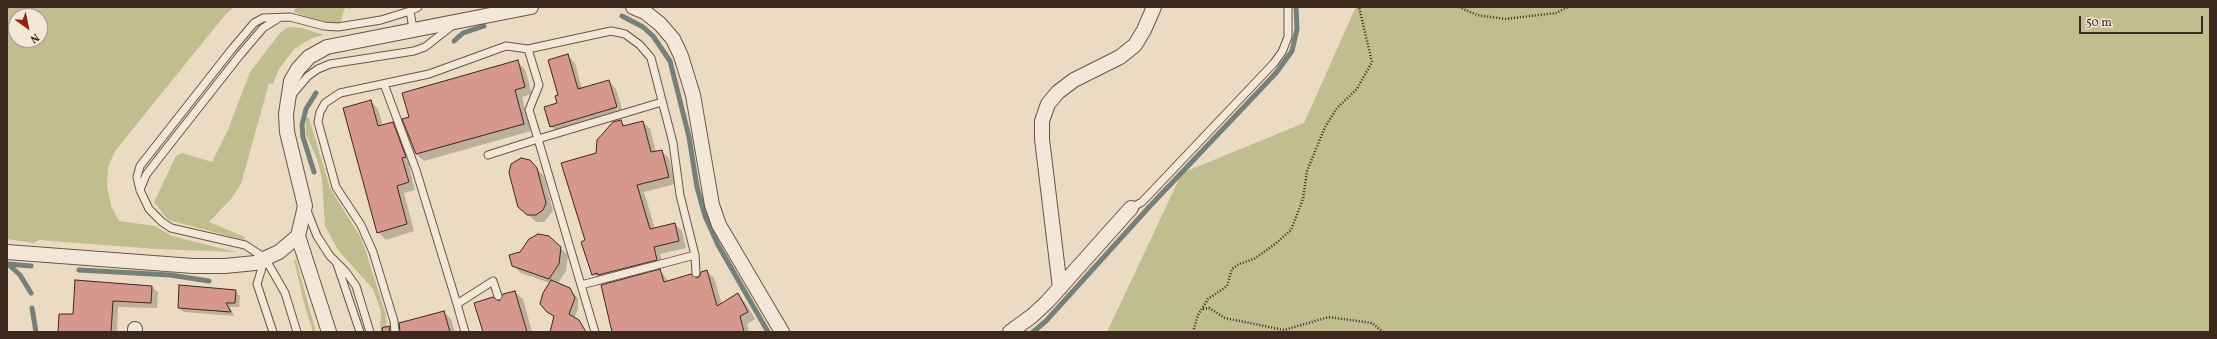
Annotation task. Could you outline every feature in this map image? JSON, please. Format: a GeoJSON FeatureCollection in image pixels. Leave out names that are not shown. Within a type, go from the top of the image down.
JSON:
{"type":"FeatureCollection","features":[{"type":"Feature","properties":{"kind":"street"},"geometry":{"type":"LineString","coordinates":[[329,332],[298,236],[305,206],[287,132],[287,101],[291,81],[298,69],[309,57],[327,47],[532,7]]}},
{"type":"Feature","properties":{"kind":"street"},"geometry":{"type":"LineString","coordinates":[[633,7],[645,12],[660,24],[673,39],[681,56],[692,95],[712,205],[719,225],[782,332]]}},
{"type":"Feature","properties":{"kind":"street"},"geometry":{"type":"LineString","coordinates":[[1060,288],[1042,139],[1042,121],[1048,104],[1058,92],[1074,80],[1120,57],[1135,45],[1144,30],[1154,7]]}},
{"type":"Feature","properties":{"kind":"street"},"geometry":{"type":"LineString","coordinates":[[1010,332],[1032,316],[1060,288],[1132,208]]}},
{"type":"Feature","properties":{"kind":"street"},"geometry":{"type":"LineString","coordinates":[[7,252],[193,266],[255,263],[279,252],[298,236]]}},
{"type":"Feature","properties":{"kind":"lane"},"geometry":{"type":"LineString","coordinates":[[297,332],[285,293],[265,258],[245,245],[171,228],[154,216],[140,190],[137,177],[140,166],[254,23],[263,18],[281,17],[324,26],[338,27],[381,20],[418,7]]}},
{"type":"Feature","properties":{"kind":"lane"},"geometry":{"type":"LineString","coordinates":[[1132,208],[1142,202],[1274,63],[1282,52],[1288,37],[1288,7]]}},
{"type":"Feature","properties":{"kind":"lane"},"geometry":{"type":"LineString","coordinates":[[410,11],[413,29]]}},
{"type":"Feature","properties":{"kind":"lane"},"geometry":{"type":"LineString","coordinates":[[140,190],[146,175],[240,55],[263,28],[281,17]]}},
{"type":"Feature","properties":{"kind":"lane"},"geometry":{"type":"LineString","coordinates":[[287,101],[308,76],[318,69],[330,64],[414,51],[425,47],[460,20]]}},
{"type":"Feature","properties":{"kind":"lane"},"geometry":{"type":"LineString","coordinates":[[395,332],[394,321],[373,252],[361,225],[336,187],[318,122],[320,112],[333,97],[340,93],[429,74],[506,46],[528,49],[611,31],[625,34],[640,45],[650,58],[673,143],[680,195],[695,255],[696,273]]}},
{"type":"Feature","properties":{"kind":"lane"},"geometry":{"type":"LineString","coordinates":[[528,49],[539,85],[529,110],[595,332]]}},
{"type":"Feature","properties":{"kind":"lane"},"geometry":{"type":"LineString","coordinates":[[384,84],[416,170],[465,332]]}},
{"type":"Feature","properties":{"kind":"lane"},"geometry":{"type":"LineString","coordinates":[[488,155],[662,102]]}},
{"type":"Feature","properties":{"kind":"lane"},"geometry":{"type":"LineString","coordinates":[[305,206],[317,236],[330,256],[346,272],[356,286],[370,332]]}},
{"type":"Feature","properties":{"kind":"lane"},"geometry":{"type":"LineString","coordinates":[[581,284],[695,255]]}},
{"type":"Feature","properties":{"kind":"lane"},"geometry":{"type":"LineString","coordinates":[[265,258],[257,284],[273,332]]}},
{"type":"Feature","properties":{"kind":"lane"},"geometry":{"type":"LineString","coordinates":[[337,263],[360,332]]}},
{"type":"Feature","properties":{"kind":"lane"},"geometry":{"type":"LineString","coordinates":[[457,304],[493,281],[498,296]]}},
{"type":"Feature","properties":{"kind":"path"},"geometry":{"type":"LineString","coordinates":[[1193,332],[1198,314],[1208,299],[1227,286],[1232,269],[1239,264],[1254,259],[1276,244],[1291,230],[1303,199],[1307,171],[1325,127],[1337,108],[1357,89],[1372,62],[1359,7]]}},
{"type":"Feature","properties":{"kind":"path"},"geometry":{"type":"LineString","coordinates":[[1459,7],[1477,15],[1505,19],[1556,13],[1568,7]]}},
{"type":"Feature","properties":{"kind":"path"},"geometry":{"type":"LineString","coordinates":[[1202,309],[1209,308],[1225,318],[1236,318],[1284,330],[1329,317],[1372,323],[1383,332]]}},
{"type":"Feature","properties":{"kind":"shaded area"},"geometry":{"type":"Polygon","coordinates":[[[7,7],[234,7],[225,15],[115,151],[108,167],[107,186],[111,206],[119,221],[155,226],[172,236],[236,252],[156,249],[39,240],[34,243],[7,239],[7,7]]]}},
{"type":"Feature","properties":{"kind":"shaded area"},"geometry":{"type":"Polygon","coordinates":[[[296,7],[352,7],[351,9],[345,8],[340,23],[310,18],[294,12],[296,7]]]}},
{"type":"Feature","properties":{"kind":"shaded area"},"geometry":{"type":"Polygon","coordinates":[[[1356,7],[2210,7],[2210,332],[1107,332],[1182,173],[1304,123],[1356,7]]]}},
{"type":"Feature","properties":{"kind":"shaded area"},"geometry":{"type":"Polygon","coordinates":[[[288,27],[302,28],[324,35],[312,38],[294,49],[279,69],[273,84],[269,83],[241,184],[231,199],[209,222],[245,237],[244,240],[168,220],[154,202],[176,156],[182,153],[212,162],[228,130],[250,72],[280,33],[288,27]]]}},
{"type":"Feature","properties":{"kind":"shaded area"},"geometry":{"type":"Polygon","coordinates":[[[306,118],[309,118],[330,188],[361,238],[386,315],[387,332],[380,332],[381,311],[373,289],[338,250],[325,226],[322,179],[318,162],[306,134],[306,118]]]}},
{"type":"Feature","properties":{"kind":"shaded area"},"geometry":{"type":"Polygon","coordinates":[[[294,260],[296,260],[316,332],[313,332],[304,303],[294,260]]]}},
{"type":"Feature","properties":{"kind":"building"},"geometry":{"type":"Polygon","coordinates":[[[568,54],[578,89],[609,80],[617,107],[550,127],[544,107],[557,103],[555,96],[558,95],[548,60],[568,54]]]}},
{"type":"Feature","properties":{"kind":"building"},"geometry":{"type":"Polygon","coordinates":[[[518,60],[525,87],[515,90],[524,124],[416,154],[402,119],[409,117],[402,93],[518,60]]]}},
{"type":"Feature","properties":{"kind":"building"},"geometry":{"type":"Polygon","coordinates":[[[371,100],[378,126],[393,122],[406,157],[402,158],[409,182],[397,186],[407,224],[377,233],[343,108],[371,100]]]}},
{"type":"Feature","properties":{"kind":"building"},"geometry":{"type":"Polygon","coordinates":[[[621,120],[623,126],[643,121],[651,152],[662,150],[669,177],[637,185],[650,229],[675,223],[679,241],[654,247],[657,260],[598,275],[597,273],[592,275],[581,242],[585,240],[561,163],[596,153],[597,140],[613,122],[621,120]]]}},
{"type":"Feature","properties":{"kind":"building"},"geometry":{"type":"Polygon","coordinates":[[[521,158],[530,160],[537,168],[546,203],[543,210],[536,215],[527,215],[518,207],[509,173],[511,164],[521,158]]]}},
{"type":"Feature","properties":{"kind":"building"},"geometry":{"type":"Polygon","coordinates":[[[538,234],[549,236],[561,247],[559,264],[549,279],[512,266],[509,255],[520,252],[529,239],[538,234]]]}},
{"type":"Feature","properties":{"kind":"building"},"geometry":{"type":"Polygon","coordinates":[[[660,269],[664,282],[691,274],[697,278],[700,276],[701,272],[707,270],[717,306],[738,293],[748,312],[740,316],[744,332],[612,332],[601,285],[660,269]]]}},
{"type":"Feature","properties":{"kind":"building"},"geometry":{"type":"Polygon","coordinates":[[[75,280],[152,286],[151,303],[113,301],[111,332],[58,332],[59,314],[73,314],[75,280]]]}},
{"type":"Feature","properties":{"kind":"building"},"geometry":{"type":"Polygon","coordinates":[[[551,280],[570,288],[575,298],[569,314],[579,320],[586,332],[550,332],[554,316],[547,312],[540,304],[543,293],[551,280]]]}},
{"type":"Feature","properties":{"kind":"building"},"geometry":{"type":"Polygon","coordinates":[[[179,285],[236,290],[235,303],[226,303],[231,312],[178,308],[179,285]]]}},
{"type":"Feature","properties":{"kind":"building"},"geometry":{"type":"Polygon","coordinates":[[[515,291],[527,332],[483,332],[474,303],[493,297],[499,301],[503,294],[515,291]]]}},
{"type":"Feature","properties":{"kind":"building"},"geometry":{"type":"Polygon","coordinates":[[[444,311],[450,332],[400,332],[399,323],[444,311]]]}},
{"type":"Feature","properties":{"kind":"building"},"geometry":{"type":"Polygon","coordinates":[[[389,326],[390,332],[383,332],[382,328],[389,326]]]}},
{"type":"Feature","properties":{"kind":"waterway"},"geometry":{"type":"LineString","coordinates":[[1033,332],[1046,321],[1150,206],[1276,73],[1292,51],[1297,29],[1296,7]]}},
{"type":"Feature","properties":{"kind":"waterway"},"geometry":{"type":"LineString","coordinates":[[622,16],[643,27],[653,36],[670,61],[689,137],[697,187],[705,216],[718,245],[768,332]]}},
{"type":"Feature","properties":{"kind":"waterway"},"geometry":{"type":"LineString","coordinates":[[454,41],[463,33],[484,26]]}},
{"type":"Feature","properties":{"kind":"waterway"},"geometry":{"type":"LineString","coordinates":[[314,172],[303,137],[302,125],[306,109],[316,93]]}},
{"type":"Feature","properties":{"kind":"waterway"},"geometry":{"type":"LineString","coordinates":[[8,264],[20,275],[31,293]]}},
{"type":"Feature","properties":{"kind":"waterway"},"geometry":{"type":"LineString","coordinates":[[8,264],[31,266]]}},
{"type":"Feature","properties":{"kind":"waterway"},"geometry":{"type":"LineString","coordinates":[[79,270],[170,275],[209,281]]}},
{"type":"Feature","properties":{"kind":"waterway"},"geometry":{"type":"LineString","coordinates":[[32,308],[36,332]]}}]}
